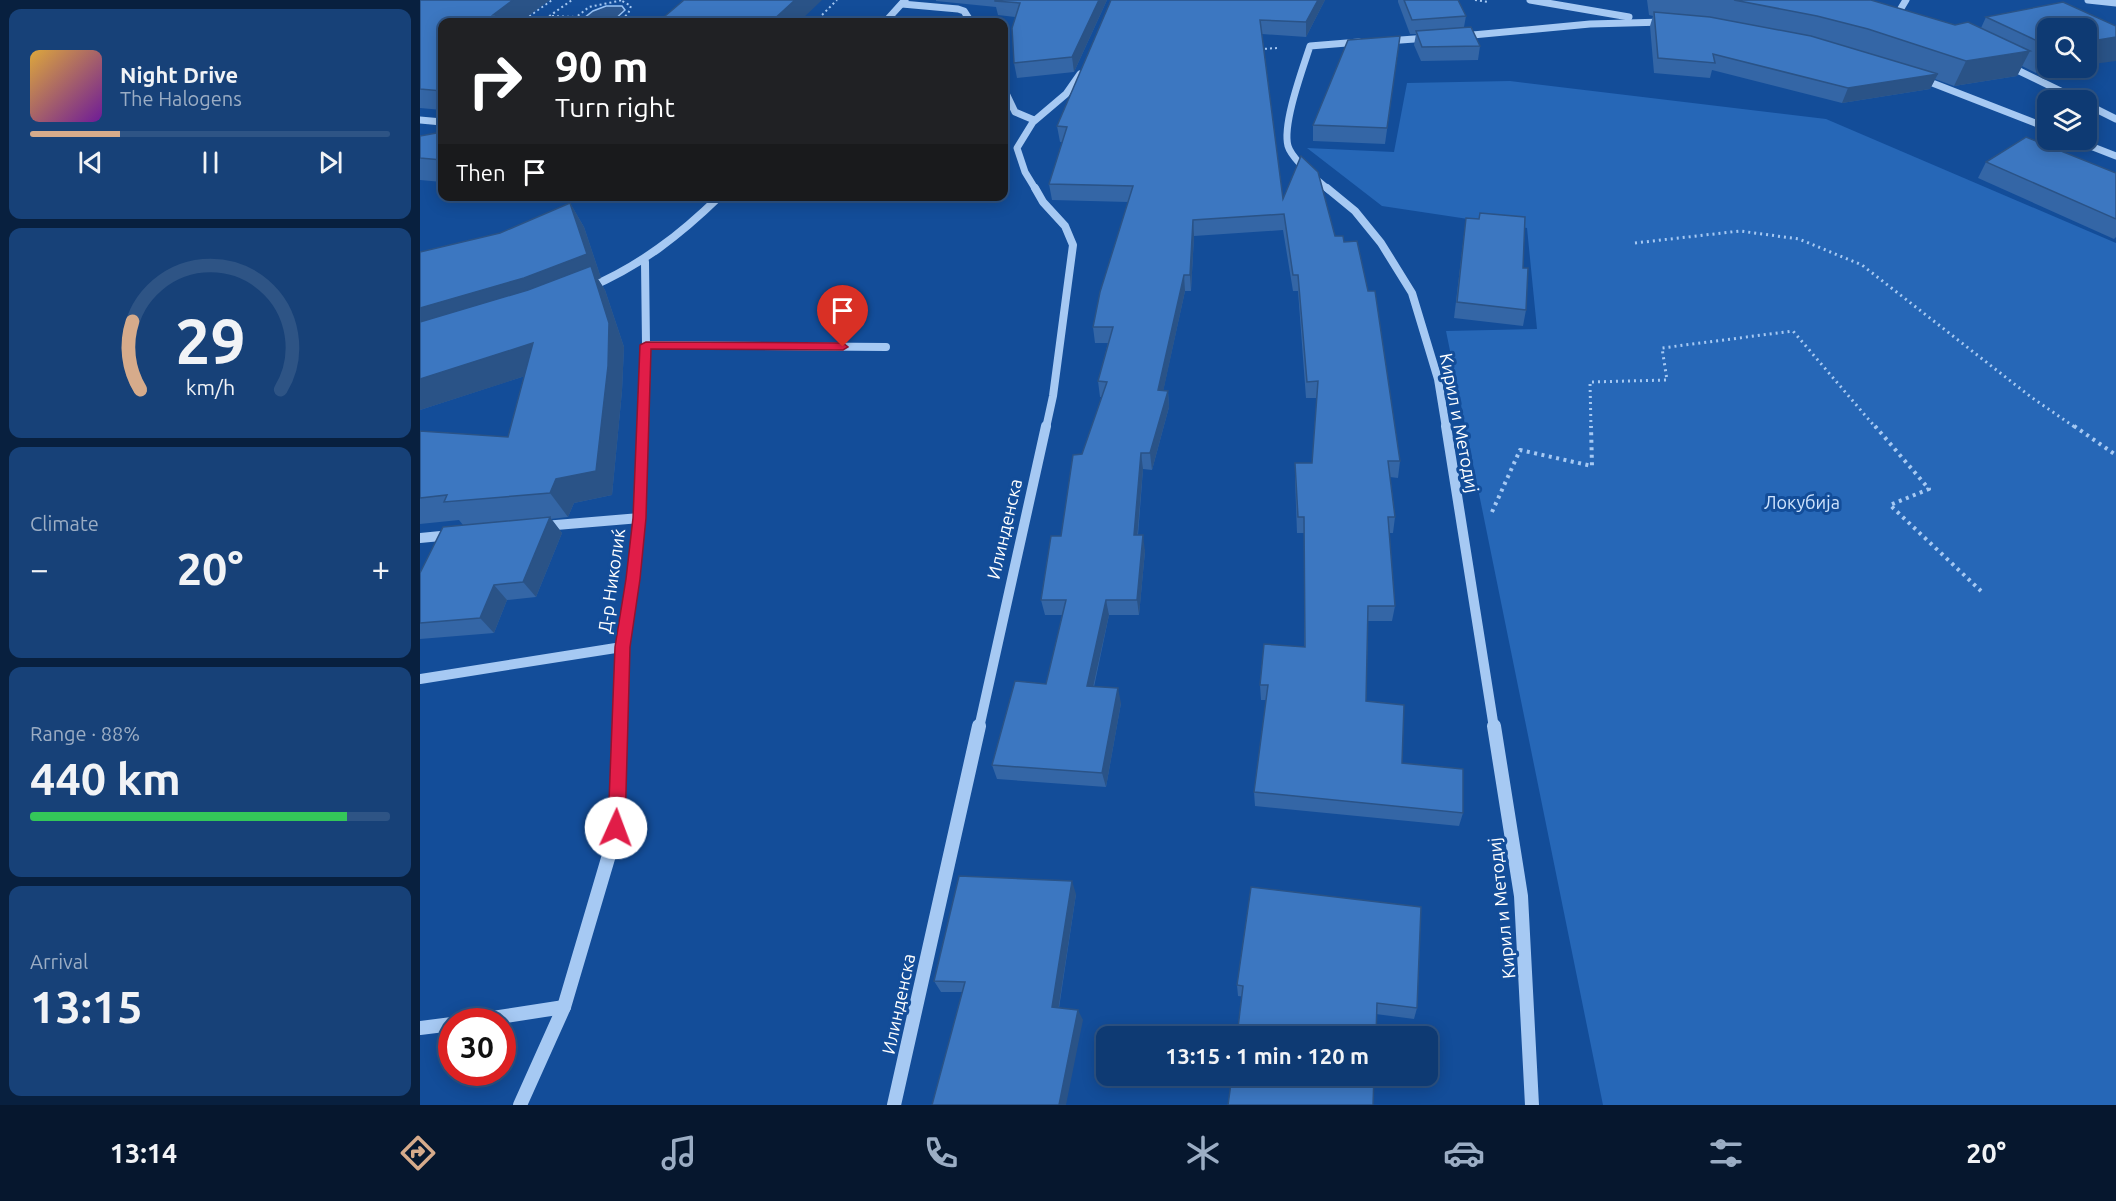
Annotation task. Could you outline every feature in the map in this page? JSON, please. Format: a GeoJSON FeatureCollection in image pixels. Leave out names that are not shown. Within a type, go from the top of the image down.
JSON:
{"type":"FeatureCollection","features":[{"type":"Feature","properties":{"kind":"street"},"geometry":{"type":"LineString","coordinates":[[1530,0],[1676,24]]}},
{"type":"Feature","properties":{"kind":"street"},"geometry":{"type":"LineString","coordinates":[[1897,15],[1906,0]]}},
{"type":"Feature","properties":{"kind":"street"},"geometry":{"type":"LineString","coordinates":[[2088,0],[2116,3]]}},
{"type":"Feature","properties":{"kind":"street"},"geometry":{"type":"LineString","coordinates":[[2111,0],[2116,3]]}},
{"type":"Feature","properties":{"kind":"street"},"geometry":{"type":"LineString","coordinates":[[889,18],[904,2],[964,11],[968,18]]}},
{"type":"Feature","properties":{"kind":"street"},"geometry":{"type":"LineString","coordinates":[[1885,13],[1907,17]]}},
{"type":"Feature","properties":{"kind":"street"},"geometry":{"type":"LineString","coordinates":[[1447,37],[1590,24],[1653,21]]}},
{"type":"Feature","properties":{"kind":"street"},"geometry":{"type":"LineString","coordinates":[[1380,41],[1436,38]]}},
{"type":"Feature","properties":{"kind":"street"},"geometry":{"type":"LineString","coordinates":[[1310,45],[1368,42]]}},
{"type":"Feature","properties":{"kind":"street","name":"Кирил и Методиј"},"geometry":{"type":"LineString","coordinates":[[1310,45],[1289,118],[1288,146],[1308,173],[1355,211],[1381,243],[1412,293],[1438,379],[1521,896],[1532,1105]]}},
{"type":"Feature","properties":{"kind":"street"},"geometry":{"type":"LineString","coordinates":[[1995,59],[2059,90]]}},
{"type":"Feature","properties":{"kind":"street","name":"Илинденска"},"geometry":{"type":"LineString","coordinates":[[894,1105],[1054,385],[1073,245],[1065,225],[1043,202],[1025,172],[1017,148],[1034,120],[1060,102],[1075,85],[1087,60]]}},
{"type":"Feature","properties":{"kind":"street"},"geometry":{"type":"LineString","coordinates":[[1913,76],[2037,124]]}},
{"type":"Feature","properties":{"kind":"street"},"geometry":{"type":"LineString","coordinates":[[1008,97],[1015,112],[1034,120]]}},
{"type":"Feature","properties":{"kind":"street"},"geometry":{"type":"LineString","coordinates":[[2097,110],[2116,119]]}},
{"type":"Feature","properties":{"kind":"street"},"geometry":{"type":"LineString","coordinates":[[420,120],[438,122]]}},
{"type":"Feature","properties":{"kind":"street"},"geometry":{"type":"LineString","coordinates":[[2097,149],[2116,156]]}},
{"type":"Feature","properties":{"kind":"street"},"geometry":{"type":"LineString","coordinates":[[580,292],[612,279],[645,261],[687,230],[715,201]]}},
{"type":"Feature","properties":{"kind":"street","name":"Д-р Николиќ"},"geometry":{"type":"LineString","coordinates":[[520,1105],[564,1006],[616,828],[622,647],[640,518],[646,345],[645,261]]}},
{"type":"Feature","properties":{"kind":"street"},"geometry":{"type":"LineString","coordinates":[[646,345],[886,347]]}},
{"type":"Feature","properties":{"kind":"street"},"geometry":{"type":"LineString","coordinates":[[536,527],[640,518]]}},
{"type":"Feature","properties":{"kind":"street"},"geometry":{"type":"LineString","coordinates":[[420,538],[466,534]]}},
{"type":"Feature","properties":{"kind":"street"},"geometry":{"type":"LineString","coordinates":[[420,679],[622,647]]}},
{"type":"Feature","properties":{"kind":"street"},"geometry":{"type":"LineString","coordinates":[[516,1014],[564,1006]]}},
{"type":"Feature","properties":{"kind":"street"},"geometry":{"type":"LineString","coordinates":[[420,1029],[438,1026]]}},
{"type":"Feature","properties":{"kind":"path"},"geometry":{"type":"LineString","coordinates":[[527,18],[552,0]]}},
{"type":"Feature","properties":{"kind":"path"},"geometry":{"type":"LineString","coordinates":[[548,18],[572,0]]}},
{"type":"Feature","properties":{"kind":"path"},"geometry":{"type":"LineString","coordinates":[[819,18],[837,0]]}},
{"type":"Feature","properties":{"kind":"path"},"geometry":{"type":"LineString","coordinates":[[551,16],[576,18],[589,8],[623,1],[632,6],[628,14],[622,18]]}},
{"type":"Feature","properties":{"kind":"path"},"geometry":{"type":"LineString","coordinates":[[1253,50],[1310,45]]}},
{"type":"Feature","properties":{"kind":"path"},"geometry":{"type":"LineString","coordinates":[[1635,243],[1740,231],[1799,239],[1862,265],[2031,396],[2116,455]]}},
{"type":"Feature","properties":{"kind":"path"},"geometry":{"type":"LineString","coordinates":[[1492,513],[1520,450],[1592,466],[1590,382],[1667,380],[1662,348],[1793,331],[1929,489],[1890,505],[1981,591]]}},
{"type":"Feature","properties":{"kind":"green space","name":"Локубија"},"geometry":{"type":"Polygon","coordinates":[[[1510,81],[1826,119],[2116,243],[2116,1105],[1603,1105],[1446,331],[1537,329],[1527,228],[1382,206],[1307,148],[1394,152],[1407,83],[1510,81]]]}},
{"type":"Feature","properties":{"kind":"shaded area"},"geometry":{"type":"Polygon","coordinates":[[[606,6],[622,6],[625,10],[616,18],[584,18],[593,11],[606,6]]]}},
{"type":"Feature","properties":{"kind":"building"},"geometry":{"type":"Polygon","coordinates":[[[420,0],[513,0],[493,15],[498,18],[438,18],[438,91],[420,89],[420,0]]]}},
{"type":"Feature","properties":{"kind":"building"},"geometry":{"type":"Polygon","coordinates":[[[684,0],[795,0],[775,18],[663,18],[684,0]]]}},
{"type":"Feature","properties":{"kind":"building"},"geometry":{"type":"Polygon","coordinates":[[[995,0],[1099,0],[1072,57],[1014,63],[1012,28],[1020,3],[995,0]]]}},
{"type":"Feature","properties":{"kind":"building"},"geometry":{"type":"Polygon","coordinates":[[[1111,0],[1318,0],[1306,22],[1260,20],[1283,199],[1301,156],[1318,172],[1335,236],[1343,236],[1344,242],[1357,241],[1368,291],[1375,291],[1400,461],[1388,461],[1395,517],[1388,517],[1395,606],[1368,606],[1366,701],[1404,705],[1402,763],[1463,769],[1463,813],[1254,792],[1268,685],[1260,685],[1264,644],[1305,647],[1304,517],[1298,517],[1295,463],[1312,463],[1318,381],[1307,382],[1298,275],[1293,275],[1284,214],[1193,220],[1190,275],[1184,275],[1158,390],[1168,391],[1150,453],[1141,453],[1134,535],[1143,535],[1137,600],[1106,600],[1087,686],[1118,688],[1102,773],[992,765],[1015,681],[1046,684],[1066,600],[1041,600],[1051,536],[1061,536],[1073,455],[1082,454],[1107,382],[1098,381],[1113,327],[1093,327],[1100,292],[1133,186],[1049,184],[1067,127],[1057,126],[1111,0]]]}},
{"type":"Feature","properties":{"kind":"building"},"geometry":{"type":"Polygon","coordinates":[[[1404,0],[1458,0],[1466,16],[1412,20],[1404,0]]]}},
{"type":"Feature","properties":{"kind":"building"},"geometry":{"type":"Polygon","coordinates":[[[1734,0],[1871,0],[1955,25],[1968,22],[2030,51],[1966,61],[1868,29],[1817,16],[1734,0]]]}},
{"type":"Feature","properties":{"kind":"building"},"geometry":{"type":"Polygon","coordinates":[[[2063,2],[2116,26],[2116,37],[2097,40],[2097,18],[2037,18],[2037,41],[1986,17],[2063,2]]]}},
{"type":"Feature","properties":{"kind":"building"},"geometry":{"type":"Polygon","coordinates":[[[1654,12],[1710,17],[1811,36],[1938,74],[1848,88],[1713,54],[1715,63],[1658,58],[1654,12]]]}},
{"type":"Feature","properties":{"kind":"building"},"geometry":{"type":"Polygon","coordinates":[[[1471,27],[1480,46],[1422,47],[1416,31],[1471,27]]]}},
{"type":"Feature","properties":{"kind":"building"},"geometry":{"type":"Polygon","coordinates":[[[1400,36],[1387,128],[1313,125],[1348,40],[1400,36]]]}},
{"type":"Feature","properties":{"kind":"building"},"geometry":{"type":"Polygon","coordinates":[[[438,133],[438,160],[420,158],[420,136],[438,133]]]}},
{"type":"Feature","properties":{"kind":"building"},"geometry":{"type":"Polygon","coordinates":[[[2026,137],[2037,141],[2037,150],[2058,150],[2116,173],[2116,219],[1986,162],[2026,137]]]}},
{"type":"Feature","properties":{"kind":"building"},"geometry":{"type":"Polygon","coordinates":[[[570,203],[587,254],[524,278],[420,308],[420,252],[500,233],[570,203]]]}},
{"type":"Feature","properties":{"kind":"building"},"geometry":{"type":"Polygon","coordinates":[[[1480,213],[1525,217],[1523,268],[1528,268],[1526,310],[1457,302],[1466,218],[1479,219],[1480,213]]]}},
{"type":"Feature","properties":{"kind":"building"},"geometry":{"type":"Polygon","coordinates":[[[591,266],[609,323],[608,366],[596,471],[556,479],[550,493],[444,502],[447,495],[420,498],[420,431],[508,437],[533,343],[420,379],[420,322],[528,290],[591,266]]]}},
{"type":"Feature","properties":{"kind":"building"},"geometry":{"type":"Polygon","coordinates":[[[550,517],[523,582],[494,585],[480,618],[420,623],[420,573],[443,527],[550,517]]]}},
{"type":"Feature","properties":{"kind":"building"},"geometry":{"type":"Polygon","coordinates":[[[959,876],[1072,881],[1052,1007],[1078,1010],[1059,1105],[932,1105],[965,982],[934,981],[959,876]]]}},
{"type":"Feature","properties":{"kind":"building"},"geometry":{"type":"Polygon","coordinates":[[[1251,887],[1421,907],[1417,1008],[1377,1003],[1376,1026],[1238,1026],[1243,986],[1237,985],[1251,887]]]}},
{"type":"Feature","properties":{"kind":"building"},"geometry":{"type":"Polygon","coordinates":[[[1231,1086],[1374,1086],[1373,1105],[1228,1105],[1231,1086]]]}},
{"type":"Feature","properties":{"kind":"route"},"geometry":{"type":"LineString","coordinates":[[616,828],[622,647],[640,518],[646,345],[843,347]]}}]}
